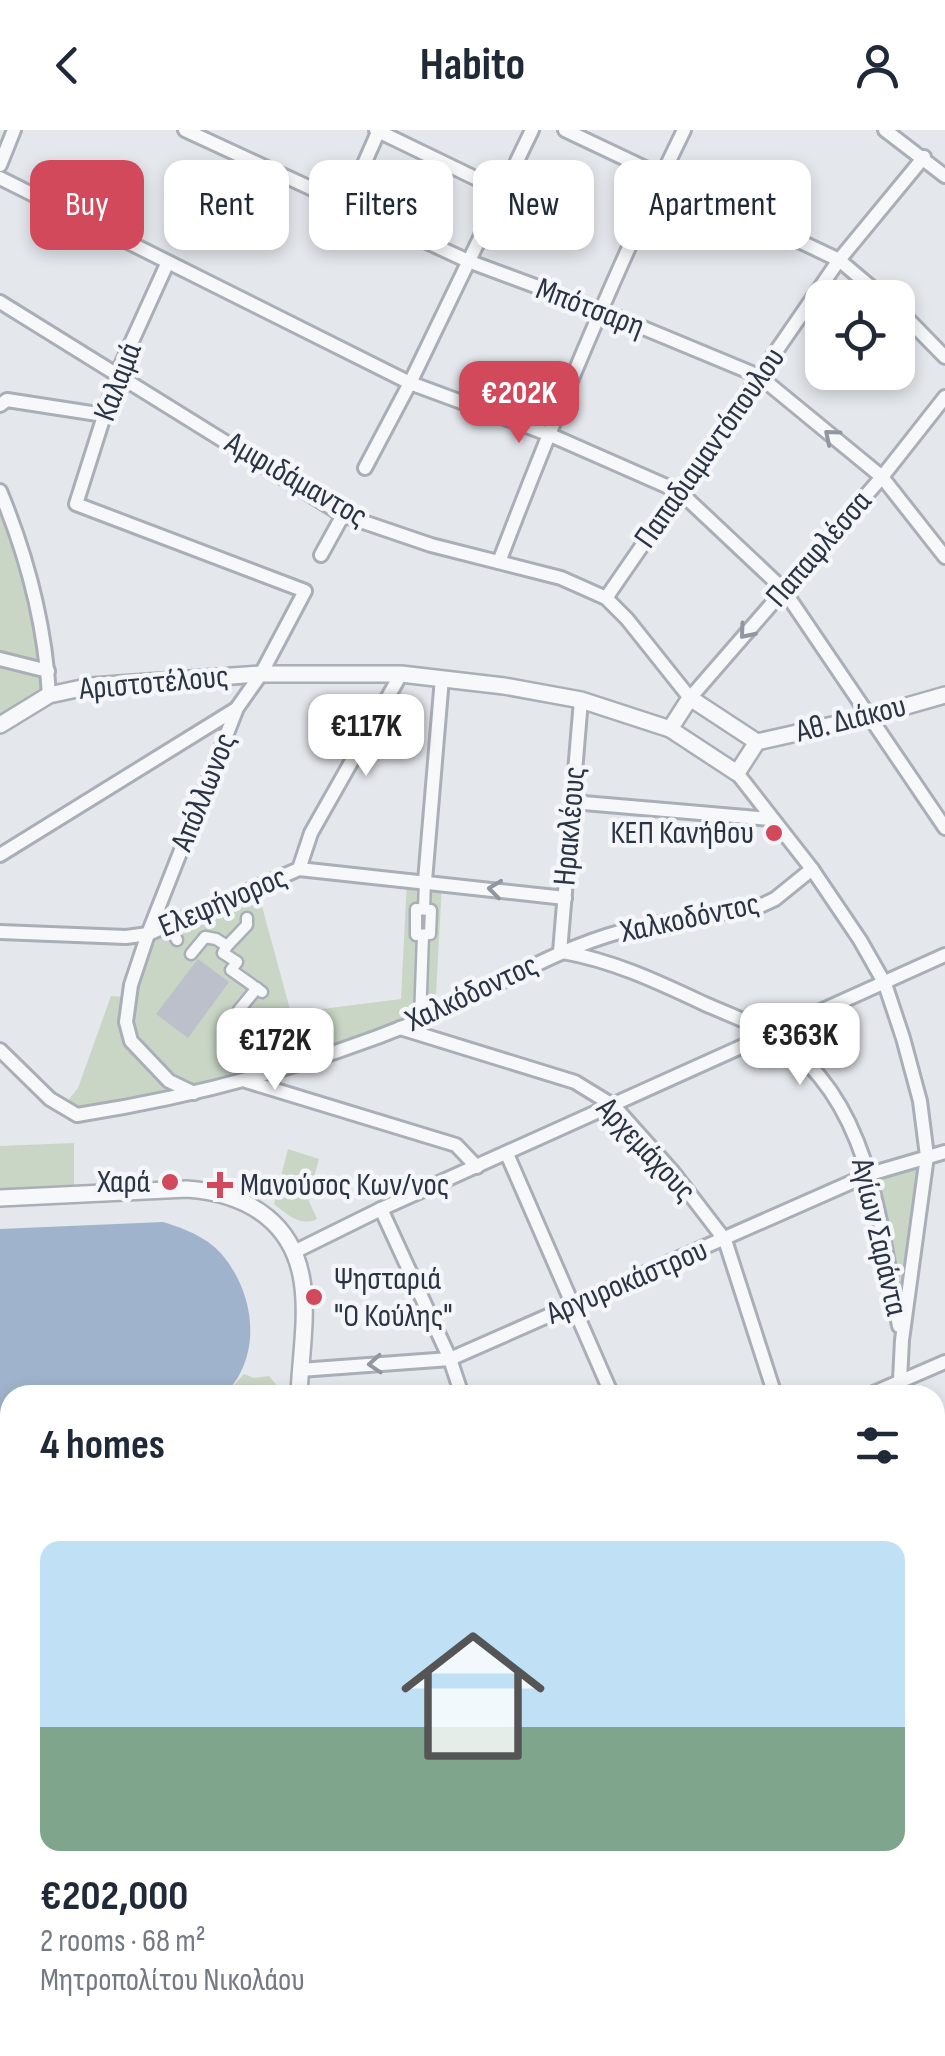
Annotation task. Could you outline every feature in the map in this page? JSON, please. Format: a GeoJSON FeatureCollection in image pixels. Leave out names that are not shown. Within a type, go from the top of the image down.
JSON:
{"type":"FeatureCollection","features":[{"type":"Feature","properties":{"kind":"street"},"geometry":{"type":"LineString","coordinates":[[0,165],[14,130]]}},
{"type":"Feature","properties":{"kind":"street","name":"Μπότσαρη"},"geometry":{"type":"LineString","coordinates":[[186,130],[309,190]]}},
{"type":"Feature","properties":{"kind":"street"},"geometry":{"type":"LineString","coordinates":[[216,146],[223,130]]}},
{"type":"Feature","properties":{"kind":"street"},"geometry":{"type":"LineString","coordinates":[[366,160],[378,130],[473,177]]}},
{"type":"Feature","properties":{"kind":"street"},"geometry":{"type":"LineString","coordinates":[[517,160],[532,130]]}},
{"type":"Feature","properties":{"kind":"street"},"geometry":{"type":"LineString","coordinates":[[565,130],[628,160]]}},
{"type":"Feature","properties":{"kind":"street"},"geometry":{"type":"LineString","coordinates":[[670,160],[684,130]]}},
{"type":"Feature","properties":{"kind":"street"},"geometry":{"type":"LineString","coordinates":[[885,130],[945,176]]}},
{"type":"Feature","properties":{"kind":"street","name":"Παπαδιαμαντόπουλου"},"geometry":{"type":"LineString","coordinates":[[606,598],[839,260],[924,157]]}},
{"type":"Feature","properties":{"kind":"street"},"geometry":{"type":"LineString","coordinates":[[0,178],[410,383],[548,434],[680,492],[783,589],[945,828]]}},
{"type":"Feature","properties":{"kind":"street"},"geometry":{"type":"LineString","coordinates":[[811,247],[839,260],[863,280]]}},
{"type":"Feature","properties":{"kind":"street","name":"Μπότσαρη"},"geometry":{"type":"LineString","coordinates":[[441,250],[760,376],[882,477],[945,557]]}},
{"type":"Feature","properties":{"kind":"street"},"geometry":{"type":"LineString","coordinates":[[365,468],[474,250]]}},
{"type":"Feature","properties":{"kind":"street"},"geometry":{"type":"LineString","coordinates":[[499,562],[548,434],[628,250]]}},
{"type":"Feature","properties":{"kind":"street","name":"Καλαμά"},"geometry":{"type":"LineString","coordinates":[[167,264],[118,372],[76,504],[304,590]]}},
{"type":"Feature","properties":{"kind":"street","name":"Αμφιδάμαντος"},"geometry":{"type":"LineString","coordinates":[[0,302],[343,515],[431,544],[561,578],[606,598],[690,698]]}},
{"type":"Feature","properties":{"kind":"street"},"geometry":{"type":"LineString","coordinates":[[915,326],[945,357]]}},
{"type":"Feature","properties":{"kind":"street","name":"Παπαφλέσσα"},"geometry":{"type":"LineString","coordinates":[[690,698],[882,477],[945,397]]}},
{"type":"Feature","properties":{"kind":"street"},"geometry":{"type":"LineString","coordinates":[[0,404],[6,400],[104,415]]}},
{"type":"Feature","properties":{"kind":"street"},"geometry":{"type":"LineString","coordinates":[[0,491],[28,572],[47,652],[49,695]]}},
{"type":"Feature","properties":{"kind":"street"},"geometry":{"type":"LineString","coordinates":[[322,555],[343,515]]}},
{"type":"Feature","properties":{"kind":"street","name":"Απόλλωνος"},"geometry":{"type":"LineString","coordinates":[[194,1093],[154,1068],[127,1031],[131,985],[237,708],[260,674],[304,590]]}},
{"type":"Feature","properties":{"kind":"street"},"geometry":{"type":"LineString","coordinates":[[0,659],[48,671]]}},
{"type":"Feature","properties":{"kind":"street","name":"Αριστοτέλους"},"geometry":{"type":"LineString","coordinates":[[0,724],[49,695],[91,686],[260,674],[401,674],[580,700],[670,730],[737,774]]}},
{"type":"Feature","properties":{"kind":"street"},"geometry":{"type":"LineString","coordinates":[[299,869],[311,833],[401,674]]}},
{"type":"Feature","properties":{"kind":"street"},"geometry":{"type":"LineString","coordinates":[[420,1020],[423,935],[430,934],[431,910],[424,909],[442,678]]}},
{"type":"Feature","properties":{"kind":"street","name":"Αθ. Διάκου"},"geometry":{"type":"LineString","coordinates":[[757,742],[868,717],[945,694]]}},
{"type":"Feature","properties":{"kind":"street"},"geometry":{"type":"LineString","coordinates":[[670,730],[690,698],[757,742],[737,774],[812,869],[885,984],[920,1101],[927,1156],[902,1340],[901,1385]]}},
{"type":"Feature","properties":{"kind":"street","name":"Ηρακλέους"},"geometry":{"type":"LineString","coordinates":[[560,952],[580,700]]}},
{"type":"Feature","properties":{"kind":"street"},"geometry":{"type":"LineString","coordinates":[[0,854],[237,708]]}},
{"type":"Feature","properties":{"kind":"street"},"geometry":{"type":"LineString","coordinates":[[572,802],[770,820]]}},
{"type":"Feature","properties":{"kind":"street","name":"Ελεφήνορος"},"geometry":{"type":"LineString","coordinates":[[0,932],[126,937],[148,934],[169,925],[242,908],[299,869],[565,898]]}},
{"type":"Feature","properties":{"kind":"street","name":"Χαλκοδόντος"},"geometry":{"type":"LineString","coordinates":[[560,952],[624,930],[758,907],[774,900],[812,869]]}},
{"type":"Feature","properties":{"kind":"street"},"geometry":{"type":"LineString","coordinates":[[239,1010],[259,990],[231,970],[236,962],[223,953],[248,925],[242,908]]}},
{"type":"Feature","properties":{"kind":"street"},"geometry":{"type":"LineString","coordinates":[[169,925],[177,940]]}},
{"type":"Feature","properties":{"kind":"street"},"geometry":{"type":"LineString","coordinates":[[192,954],[205,937],[227,946]]}},
{"type":"Feature","properties":{"kind":"street","name":"Χαλκόδοντος"},"geometry":{"type":"LineString","coordinates":[[0,1050],[50,1099],[77,1116],[244,1081],[420,1020],[560,952]]}},
{"type":"Feature","properties":{"kind":"street","name":"Αγίων Σαράντα"},"geometry":{"type":"LineString","coordinates":[[560,952],[618,964],[770,1034],[836,1095],[870,1174],[902,1340]]}},
{"type":"Feature","properties":{"kind":"street"},"geometry":{"type":"LineString","coordinates":[[296,1251],[381,1209],[945,956]]}},
{"type":"Feature","properties":{"kind":"street","name":"Αρχεμάχους"},"geometry":{"type":"LineString","coordinates":[[400,1028],[575,1082],[614,1106],[672,1171],[725,1240],[772,1385]]}},
{"type":"Feature","properties":{"kind":"street"},"geometry":{"type":"LineString","coordinates":[[244,1081],[456,1145],[477,1167]]}},
{"type":"Feature","properties":{"kind":"street","name":"Αργυροκάστρου"},"geometry":{"type":"LineString","coordinates":[[300,1370],[450,1359],[870,1174],[945,1152]]}},
{"type":"Feature","properties":{"kind":"street"},"geometry":{"type":"LineString","coordinates":[[506,1154],[608,1385]]}},
{"type":"Feature","properties":{"kind":"street"},"geometry":{"type":"LineString","coordinates":[[0,1198],[160,1188],[203,1190],[231,1197],[257,1210],[278,1226],[296,1251],[304,1289],[299,1385]]}},
{"type":"Feature","properties":{"kind":"street"},"geometry":{"type":"LineString","coordinates":[[381,1209],[459,1385]]}},
{"type":"Feature","properties":{"kind":"street"},"geometry":{"type":"LineString","coordinates":[[890,1385],[945,1362]]}},
{"type":"Feature","properties":{"kind":"green space"},"geometry":{"type":"Polygon","coordinates":[[[0,491],[28,573],[49,695],[0,725],[0,491]]]}},
{"type":"Feature","properties":{"kind":"green space"},"geometry":{"type":"Polygon","coordinates":[[[407,879],[442,883],[435,1013],[303,1061],[77,1115],[62,1108],[78,1088],[111,996],[129,997],[148,934],[257,888],[291,1013],[401,999],[407,879]]]}},
{"type":"Feature","properties":{"kind":"green space"},"geometry":{"type":"Polygon","coordinates":[[[74,1143],[74,1193],[0,1198],[0,1146],[74,1143]]]}},
{"type":"Feature","properties":{"kind":"green space"},"geometry":{"type":"Polygon","coordinates":[[[288,1149],[319,1159],[308,1199],[317,1219],[300,1221],[274,1204],[288,1149]]]}},
{"type":"Feature","properties":{"kind":"green space"},"geometry":{"type":"Polygon","coordinates":[[[927,1156],[902,1340],[870,1174],[927,1156]]]}},
{"type":"Feature","properties":{"kind":"green space"},"geometry":{"type":"Polygon","coordinates":[[[244,1374],[254,1378],[269,1376],[276,1385],[234,1385],[244,1374]]]}},
{"type":"Feature","properties":{"kind":"water"},"geometry":{"type":"Polygon","coordinates":[[[163,1222],[204,1239],[235,1273],[248,1308],[249,1346],[236,1380],[232,1385],[0,1385],[0,1229],[163,1222]]]}},
{"type":"Feature","properties":{"kind":"building"},"geometry":{"type":"Polygon","coordinates":[[[198,959],[229,982],[188,1038],[156,1014],[198,959]]]}},
{"type":"Feature","properties":{"kind":"place","name":"ΚΕΠ Κανήθου"},"geometry":{"type":"Point","coordinates":[774,833]}},
{"type":"Feature","properties":{"kind":"place","name":"Χαρά"},"geometry":{"type":"Point","coordinates":[170,1182]}},
{"type":"Feature","properties":{"kind":"place","name":"Μανούσος Κων/νος"},"geometry":{"type":"Point","coordinates":[220,1185]}},
{"type":"Feature","properties":{"kind":"place","name":"Ψησταριά \"Ο Κούλης\""},"geometry":{"type":"Point","coordinates":[314,1297]}}]}
